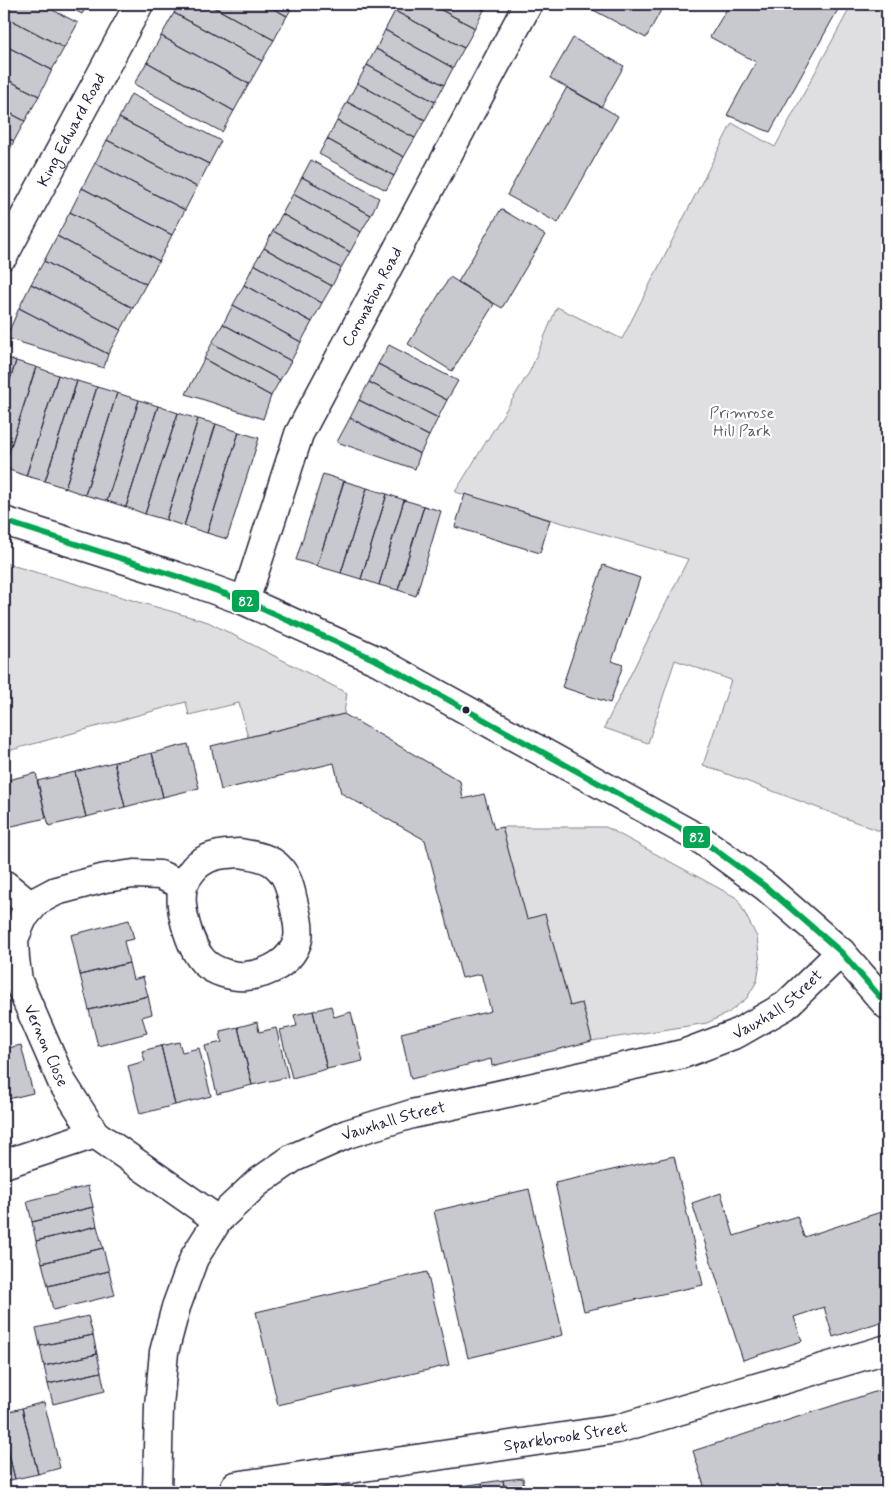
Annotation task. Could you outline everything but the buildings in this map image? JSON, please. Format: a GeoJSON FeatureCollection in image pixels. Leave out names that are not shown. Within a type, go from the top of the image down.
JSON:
{"type":"FeatureCollection","features":[{"type":"Feature","properties":{"kind":"street","name":"King Edward Road"},"geometry":{"type":"LineString","coordinates":[[4,255],[139,4]]}},
{"type":"Feature","properties":{"kind":"street","name":"Coronation Road"},"geometry":{"type":"LineString","coordinates":[[245,602],[299,434],[528,4]]}},
{"type":"Feature","properties":{"kind":"street"},"geometry":{"type":"LineString","coordinates":[[4,521],[176,576],[245,602],[378,661],[702,841],[766,888],[841,952],[887,1006]]}},
{"type":"Feature","properties":{"kind":"street"},"geometry":{"type":"LineString","coordinates":[[240,853],[272,862],[283,871],[290,886],[298,922],[298,938],[291,954],[279,965],[264,974],[244,976],[224,974],[205,963],[192,945],[182,904],[183,885],[199,863],[222,854],[240,853]]}},
{"type":"Feature","properties":{"kind":"street","name":"Vernon Close"},"geometry":{"type":"LineString","coordinates":[[183,885],[160,875],[134,874],[105,878],[56,890],[37,901],[22,918],[14,939],[18,982],[62,1082],[95,1134],[218,1220]]}},
{"type":"Feature","properties":{"kind":"street"},"geometry":{"type":"LineString","coordinates":[[4,884],[32,907]]}},
{"type":"Feature","properties":{"kind":"street","name":"Vauxhall Street"},"geometry":{"type":"LineString","coordinates":[[158,1492],[158,1406],[164,1352],[176,1307],[194,1258],[218,1220],[256,1183],[293,1158],[347,1134],[412,1114],[683,1054],[736,1034],[785,1006],[841,952]]}},
{"type":"Feature","properties":{"kind":"street"},"geometry":{"type":"LineString","coordinates":[[4,1164],[95,1134]]}},
{"type":"Feature","properties":{"kind":"street","name":"Sparkbrook Street"},"geometry":{"type":"LineString","coordinates":[[235,1486],[617,1429],[887,1349]]}},
{"type":"Feature","properties":{"kind":"green space","name":"Primrose Hill Park"},"geometry":{"type":"Polygon","coordinates":[[[852,4],[887,4],[887,832],[877,830],[703,765],[731,680],[675,660],[648,743],[604,728],[688,559],[455,492],[530,371],[557,307],[622,339],[732,123],[775,147],[852,4]]]}},
{"type":"Feature","properties":{"kind":"green space"},"geometry":{"type":"Polygon","coordinates":[[[4,563],[208,622],[347,693],[344,714],[248,737],[239,703],[189,715],[186,702],[4,752],[4,563]]]}},
{"type":"Feature","properties":{"kind":"green space"},"geometry":{"type":"Polygon","coordinates":[[[502,827],[606,827],[737,898],[757,937],[760,962],[757,981],[747,998],[728,1013],[707,1023],[592,1041],[582,1003],[570,1006],[545,915],[527,919],[502,827]]]}},
{"type":"Feature","properties":{"kind":"transit line","name":"82"},"geometry":{"type":"LineString","coordinates":[[4,521],[176,576],[245,601],[378,661],[703,841],[766,887],[841,952],[887,1005]]}}]}
